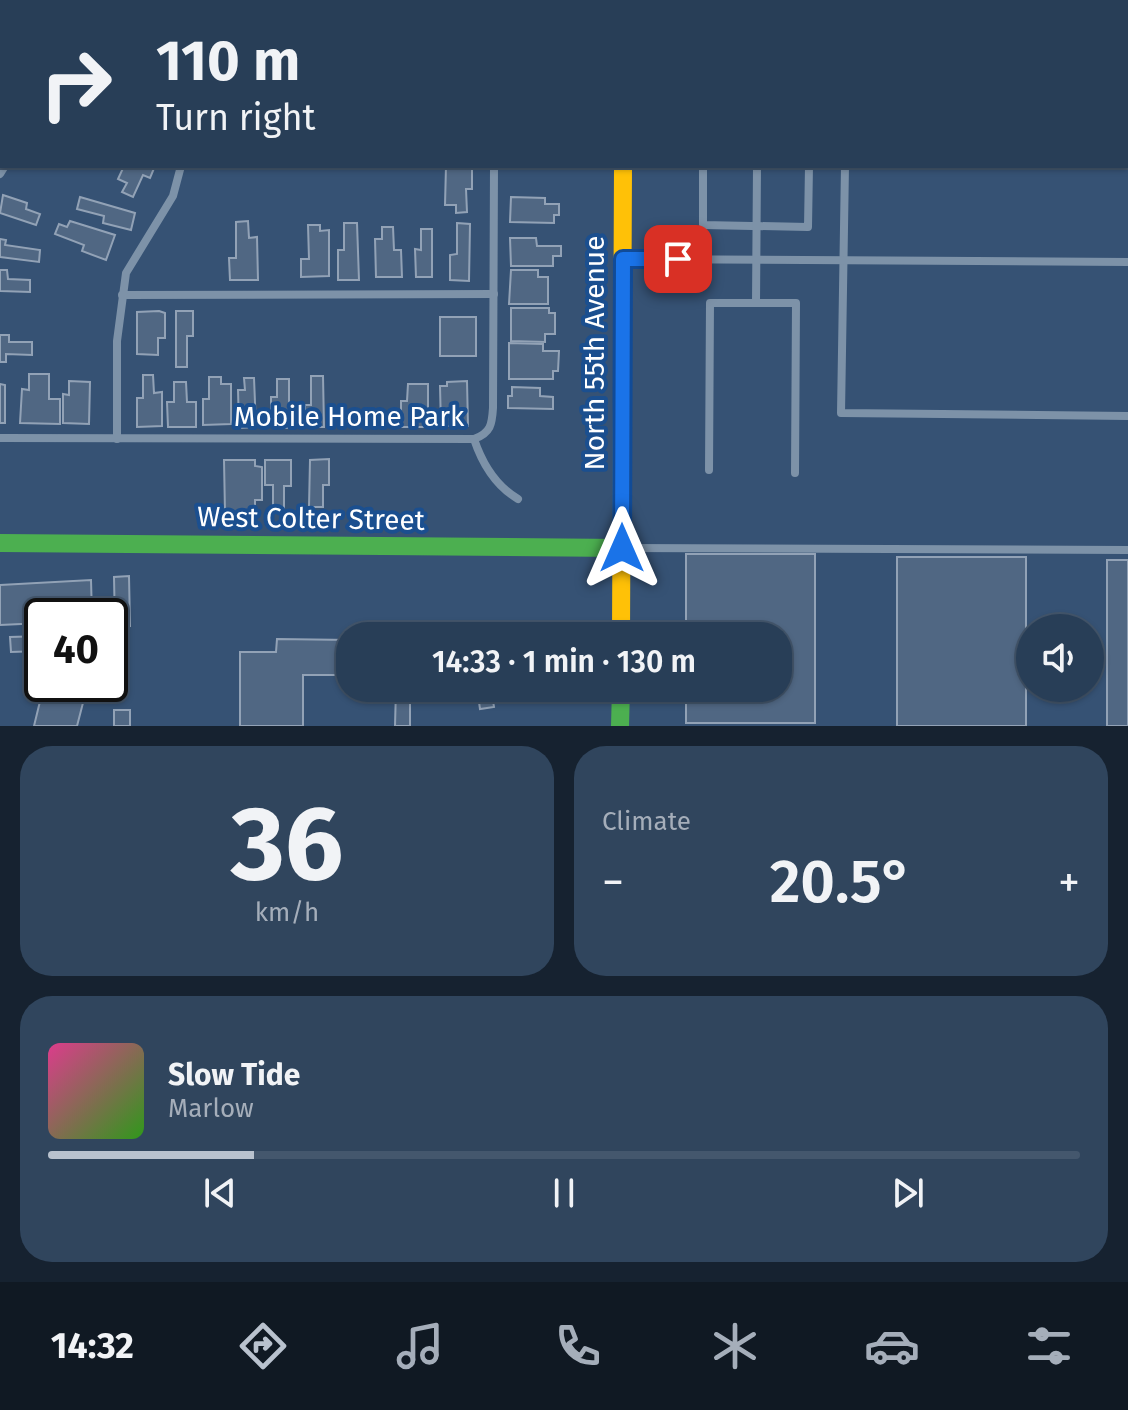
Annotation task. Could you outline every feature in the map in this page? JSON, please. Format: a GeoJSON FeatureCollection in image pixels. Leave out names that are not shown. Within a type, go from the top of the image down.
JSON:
{"type":"FeatureCollection","features":[{"type":"Feature","properties":{"kind":"street","name":"North 55th Avenue"},"geometry":{"type":"LineString","coordinates":[[621,622],[623,168]]}},
{"type":"Feature","properties":{"kind":"street","name":"West Colter Street"},"geometry":{"type":"LineString","coordinates":[[0,543],[622,548]]}},
{"type":"Feature","properties":{"kind":"street"},"geometry":{"type":"LineString","coordinates":[[620,726],[621,702]]}},
{"type":"Feature","properties":{"kind":"lane"},"geometry":{"type":"LineString","coordinates":[[117,439],[117,341],[126,273],[173,196],[180,168]]}},
{"type":"Feature","properties":{"kind":"lane","name":"Mobile Home Park"},"geometry":{"type":"LineString","coordinates":[[0,438],[474,439],[485,435],[492,426],[494,168]]}},
{"type":"Feature","properties":{"kind":"lane"},"geometry":{"type":"LineString","coordinates":[[703,168],[703,225],[808,227],[809,168]]}},
{"type":"Feature","properties":{"kind":"lane"},"geometry":{"type":"LineString","coordinates":[[756,303],[757,168]]}},
{"type":"Feature","properties":{"kind":"lane"},"geometry":{"type":"LineString","coordinates":[[845,168],[841,413],[1128,416]]}},
{"type":"Feature","properties":{"kind":"lane"},"geometry":{"type":"LineString","coordinates":[[623,259],[1128,262]]}},
{"type":"Feature","properties":{"kind":"lane"},"geometry":{"type":"LineString","coordinates":[[122,295],[494,294]]}},
{"type":"Feature","properties":{"kind":"lane"},"geometry":{"type":"LineString","coordinates":[[709,470],[710,303],[796,303],[795,473]]}},
{"type":"Feature","properties":{"kind":"lane"},"geometry":{"type":"LineString","coordinates":[[474,439],[481,459],[491,473],[518,499]]}},
{"type":"Feature","properties":{"kind":"lane"},"geometry":{"type":"LineString","coordinates":[[622,548],[1128,550]]}},
{"type":"Feature","properties":{"kind":"building"},"geometry":{"type":"Polygon","coordinates":[[[123,168],[154,168],[150,178],[143,175],[133,197],[122,192],[127,183],[118,179],[123,168]]]}},
{"type":"Feature","properties":{"kind":"building"},"geometry":{"type":"Polygon","coordinates":[[[446,168],[472,168],[472,189],[466,189],[467,212],[456,213],[456,205],[445,205],[446,168]]]}},
{"type":"Feature","properties":{"kind":"building"},"geometry":{"type":"Polygon","coordinates":[[[3,195],[27,203],[26,209],[40,214],[36,225],[0,213],[3,195]]]}},
{"type":"Feature","properties":{"kind":"building"},"geometry":{"type":"Polygon","coordinates":[[[80,197],[135,213],[131,230],[103,223],[104,216],[77,209],[80,197]]]}},
{"type":"Feature","properties":{"kind":"building"},"geometry":{"type":"Polygon","coordinates":[[[511,197],[545,198],[545,204],[559,204],[559,215],[554,215],[554,223],[510,222],[511,197]]]}},
{"type":"Feature","properties":{"kind":"building"},"geometry":{"type":"Polygon","coordinates":[[[70,221],[115,235],[106,260],[82,251],[84,245],[55,234],[59,224],[67,227],[70,221]]]}},
{"type":"Feature","properties":{"kind":"building"},"geometry":{"type":"Polygon","coordinates":[[[248,221],[249,238],[257,237],[258,280],[230,280],[229,258],[236,258],[236,222],[248,221]]]}},
{"type":"Feature","properties":{"kind":"building"},"geometry":{"type":"Polygon","coordinates":[[[344,223],[357,223],[359,280],[338,280],[338,250],[344,250],[344,223]]]}},
{"type":"Feature","properties":{"kind":"building"},"geometry":{"type":"Polygon","coordinates":[[[457,223],[470,224],[469,281],[450,280],[450,255],[457,254],[457,223]]]}},
{"type":"Feature","properties":{"kind":"building"},"geometry":{"type":"Polygon","coordinates":[[[308,225],[320,225],[320,231],[329,230],[329,276],[301,277],[301,259],[309,259],[308,225]]]}},
{"type":"Feature","properties":{"kind":"building"},"geometry":{"type":"Polygon","coordinates":[[[382,227],[393,227],[394,250],[401,250],[402,277],[376,277],[375,239],[382,239],[382,227]]]}},
{"type":"Feature","properties":{"kind":"building"},"geometry":{"type":"Polygon","coordinates":[[[421,229],[432,229],[432,277],[416,277],[415,249],[421,250],[421,229]]]}},
{"type":"Feature","properties":{"kind":"building"},"geometry":{"type":"Polygon","coordinates":[[[510,238],[536,238],[537,246],[561,246],[561,256],[553,256],[553,266],[511,266],[510,238]]]}},
{"type":"Feature","properties":{"kind":"building"},"geometry":{"type":"Polygon","coordinates":[[[0,239],[6,240],[5,245],[40,250],[39,262],[0,257],[0,239]]]}},
{"type":"Feature","properties":{"kind":"building"},"geometry":{"type":"Polygon","coordinates":[[[0,270],[7,270],[8,279],[30,280],[30,292],[0,291],[0,270]]]}},
{"type":"Feature","properties":{"kind":"building"},"geometry":{"type":"Polygon","coordinates":[[[511,270],[538,270],[538,277],[548,277],[548,304],[509,304],[511,270]]]}},
{"type":"Feature","properties":{"kind":"building"},"geometry":{"type":"Polygon","coordinates":[[[511,308],[549,308],[549,313],[555,313],[555,334],[545,334],[545,342],[511,341],[511,308]]]}},
{"type":"Feature","properties":{"kind":"building"},"geometry":{"type":"Polygon","coordinates":[[[176,311],[193,311],[193,336],[187,336],[187,367],[176,367],[176,311]]]}},
{"type":"Feature","properties":{"kind":"building"},"geometry":{"type":"Polygon","coordinates":[[[137,312],[165,313],[165,338],[158,338],[158,355],[137,354],[137,312]]]}},
{"type":"Feature","properties":{"kind":"building"},"geometry":{"type":"Polygon","coordinates":[[[440,317],[476,317],[476,356],[440,356],[440,317]]]}},
{"type":"Feature","properties":{"kind":"building"},"geometry":{"type":"Polygon","coordinates":[[[0,335],[9,335],[9,342],[32,342],[32,355],[6,354],[6,362],[0,362],[0,335]]]}},
{"type":"Feature","properties":{"kind":"building"},"geometry":{"type":"Polygon","coordinates":[[[509,343],[543,344],[543,351],[559,351],[558,371],[553,371],[553,379],[509,379],[509,343]]]}},
{"type":"Feature","properties":{"kind":"building"},"geometry":{"type":"Polygon","coordinates":[[[29,374],[49,374],[49,399],[60,399],[60,424],[20,423],[22,389],[29,390],[29,374]]]}},
{"type":"Feature","properties":{"kind":"building"},"geometry":{"type":"Polygon","coordinates":[[[143,375],[153,375],[154,393],[162,392],[162,426],[137,427],[137,398],[143,398],[143,375]]]}},
{"type":"Feature","properties":{"kind":"building"},"geometry":{"type":"Polygon","coordinates":[[[311,376],[323,376],[324,427],[305,427],[305,405],[311,405],[311,376]]]}},
{"type":"Feature","properties":{"kind":"building"},"geometry":{"type":"Polygon","coordinates":[[[209,377],[221,377],[221,384],[231,384],[231,424],[203,425],[203,399],[209,399],[209,377]]]}},
{"type":"Feature","properties":{"kind":"building"},"geometry":{"type":"Polygon","coordinates":[[[244,378],[254,378],[256,427],[239,428],[238,390],[245,390],[244,378]]]}},
{"type":"Feature","properties":{"kind":"building"},"geometry":{"type":"Polygon","coordinates":[[[277,379],[289,379],[289,428],[278,428],[278,422],[271,422],[271,397],[277,397],[277,379]]]}},
{"type":"Feature","properties":{"kind":"building"},"geometry":{"type":"Polygon","coordinates":[[[69,381],[90,382],[89,424],[63,423],[63,394],[69,395],[69,381]]]}},
{"type":"Feature","properties":{"kind":"building"},"geometry":{"type":"Polygon","coordinates":[[[467,381],[468,426],[441,426],[440,386],[447,386],[447,382],[467,381]]]}},
{"type":"Feature","properties":{"kind":"building"},"geometry":{"type":"Polygon","coordinates":[[[174,382],[186,382],[187,402],[196,402],[196,427],[168,427],[167,402],[174,402],[174,382]]]}},
{"type":"Feature","properties":{"kind":"building"},"geometry":{"type":"Polygon","coordinates":[[[0,384],[5,385],[5,423],[0,423],[0,384]]]}},
{"type":"Feature","properties":{"kind":"building"},"geometry":{"type":"Polygon","coordinates":[[[408,384],[428,384],[428,409],[436,410],[436,427],[401,427],[401,401],[407,401],[408,384]]]}},
{"type":"Feature","properties":{"kind":"building"},"geometry":{"type":"Polygon","coordinates":[[[512,387],[540,388],[540,396],[553,397],[553,409],[508,408],[512,387]]]}},
{"type":"Feature","properties":{"kind":"building"},"geometry":{"type":"Polygon","coordinates":[[[329,459],[329,485],[323,485],[323,507],[309,507],[310,460],[329,459]]]}},
{"type":"Feature","properties":{"kind":"building"},"geometry":{"type":"Polygon","coordinates":[[[224,460],[255,460],[255,466],[262,467],[262,500],[255,500],[255,512],[225,512],[224,460]]]}},
{"type":"Feature","properties":{"kind":"building"},"geometry":{"type":"Polygon","coordinates":[[[265,460],[291,460],[291,486],[284,486],[284,509],[273,509],[273,485],[265,485],[265,460]]]}},
{"type":"Feature","properties":{"kind":"building"},"geometry":{"type":"Polygon","coordinates":[[[686,554],[815,554],[815,723],[686,723],[686,702],[792,702],[792,622],[686,622],[686,554]]]}},
{"type":"Feature","properties":{"kind":"building"},"geometry":{"type":"Polygon","coordinates":[[[897,557],[1026,557],[1026,614],[1016,614],[1016,702],[1026,702],[1026,726],[897,726],[897,557]]]}},
{"type":"Feature","properties":{"kind":"building"},"geometry":{"type":"Polygon","coordinates":[[[1107,560],[1128,560],[1128,726],[1107,726],[1107,560]]]}},
{"type":"Feature","properties":{"kind":"building"},"geometry":{"type":"Polygon","coordinates":[[[129,576],[130,626],[128,598],[114,598],[114,577],[129,576]]]}},
{"type":"Feature","properties":{"kind":"building"},"geometry":{"type":"Polygon","coordinates":[[[91,580],[92,598],[24,598],[24,624],[0,625],[0,585],[91,580]]]}},
{"type":"Feature","properties":{"kind":"building"},"geometry":{"type":"Polygon","coordinates":[[[10,637],[24,637],[24,652],[11,652],[10,637]]]}},
{"type":"Feature","properties":{"kind":"building"},"geometry":{"type":"Polygon","coordinates":[[[277,639],[336,640],[336,675],[303,675],[303,726],[240,726],[240,652],[276,652],[277,639]]]}},
{"type":"Feature","properties":{"kind":"building"},"geometry":{"type":"Polygon","coordinates":[[[40,702],[83,702],[77,726],[34,726],[40,702]]]}},
{"type":"Feature","properties":{"kind":"building"},"geometry":{"type":"Polygon","coordinates":[[[396,702],[410,702],[410,726],[395,726],[396,702]]]}},
{"type":"Feature","properties":{"kind":"building"},"geometry":{"type":"Polygon","coordinates":[[[479,702],[493,702],[494,707],[480,709],[479,702]]]}},
{"type":"Feature","properties":{"kind":"building"},"geometry":{"type":"Polygon","coordinates":[[[114,710],[130,710],[130,726],[114,726],[114,710]]]}},
{"type":"Feature","properties":{"kind":"traffic: fast"},"geometry":{"type":"LineString","coordinates":[[0,543],[622,548]]}},
{"type":"Feature","properties":{"kind":"traffic: fast"},"geometry":{"type":"LineString","coordinates":[[620,726],[621,702]]}},
{"type":"Feature","properties":{"kind":"traffic: slow"},"geometry":{"type":"LineString","coordinates":[[621,622],[623,168]]}},
{"type":"Feature","properties":{"kind":"route"},"geometry":{"type":"LineString","coordinates":[[622,548],[623,259],[678,259]]}}]}
